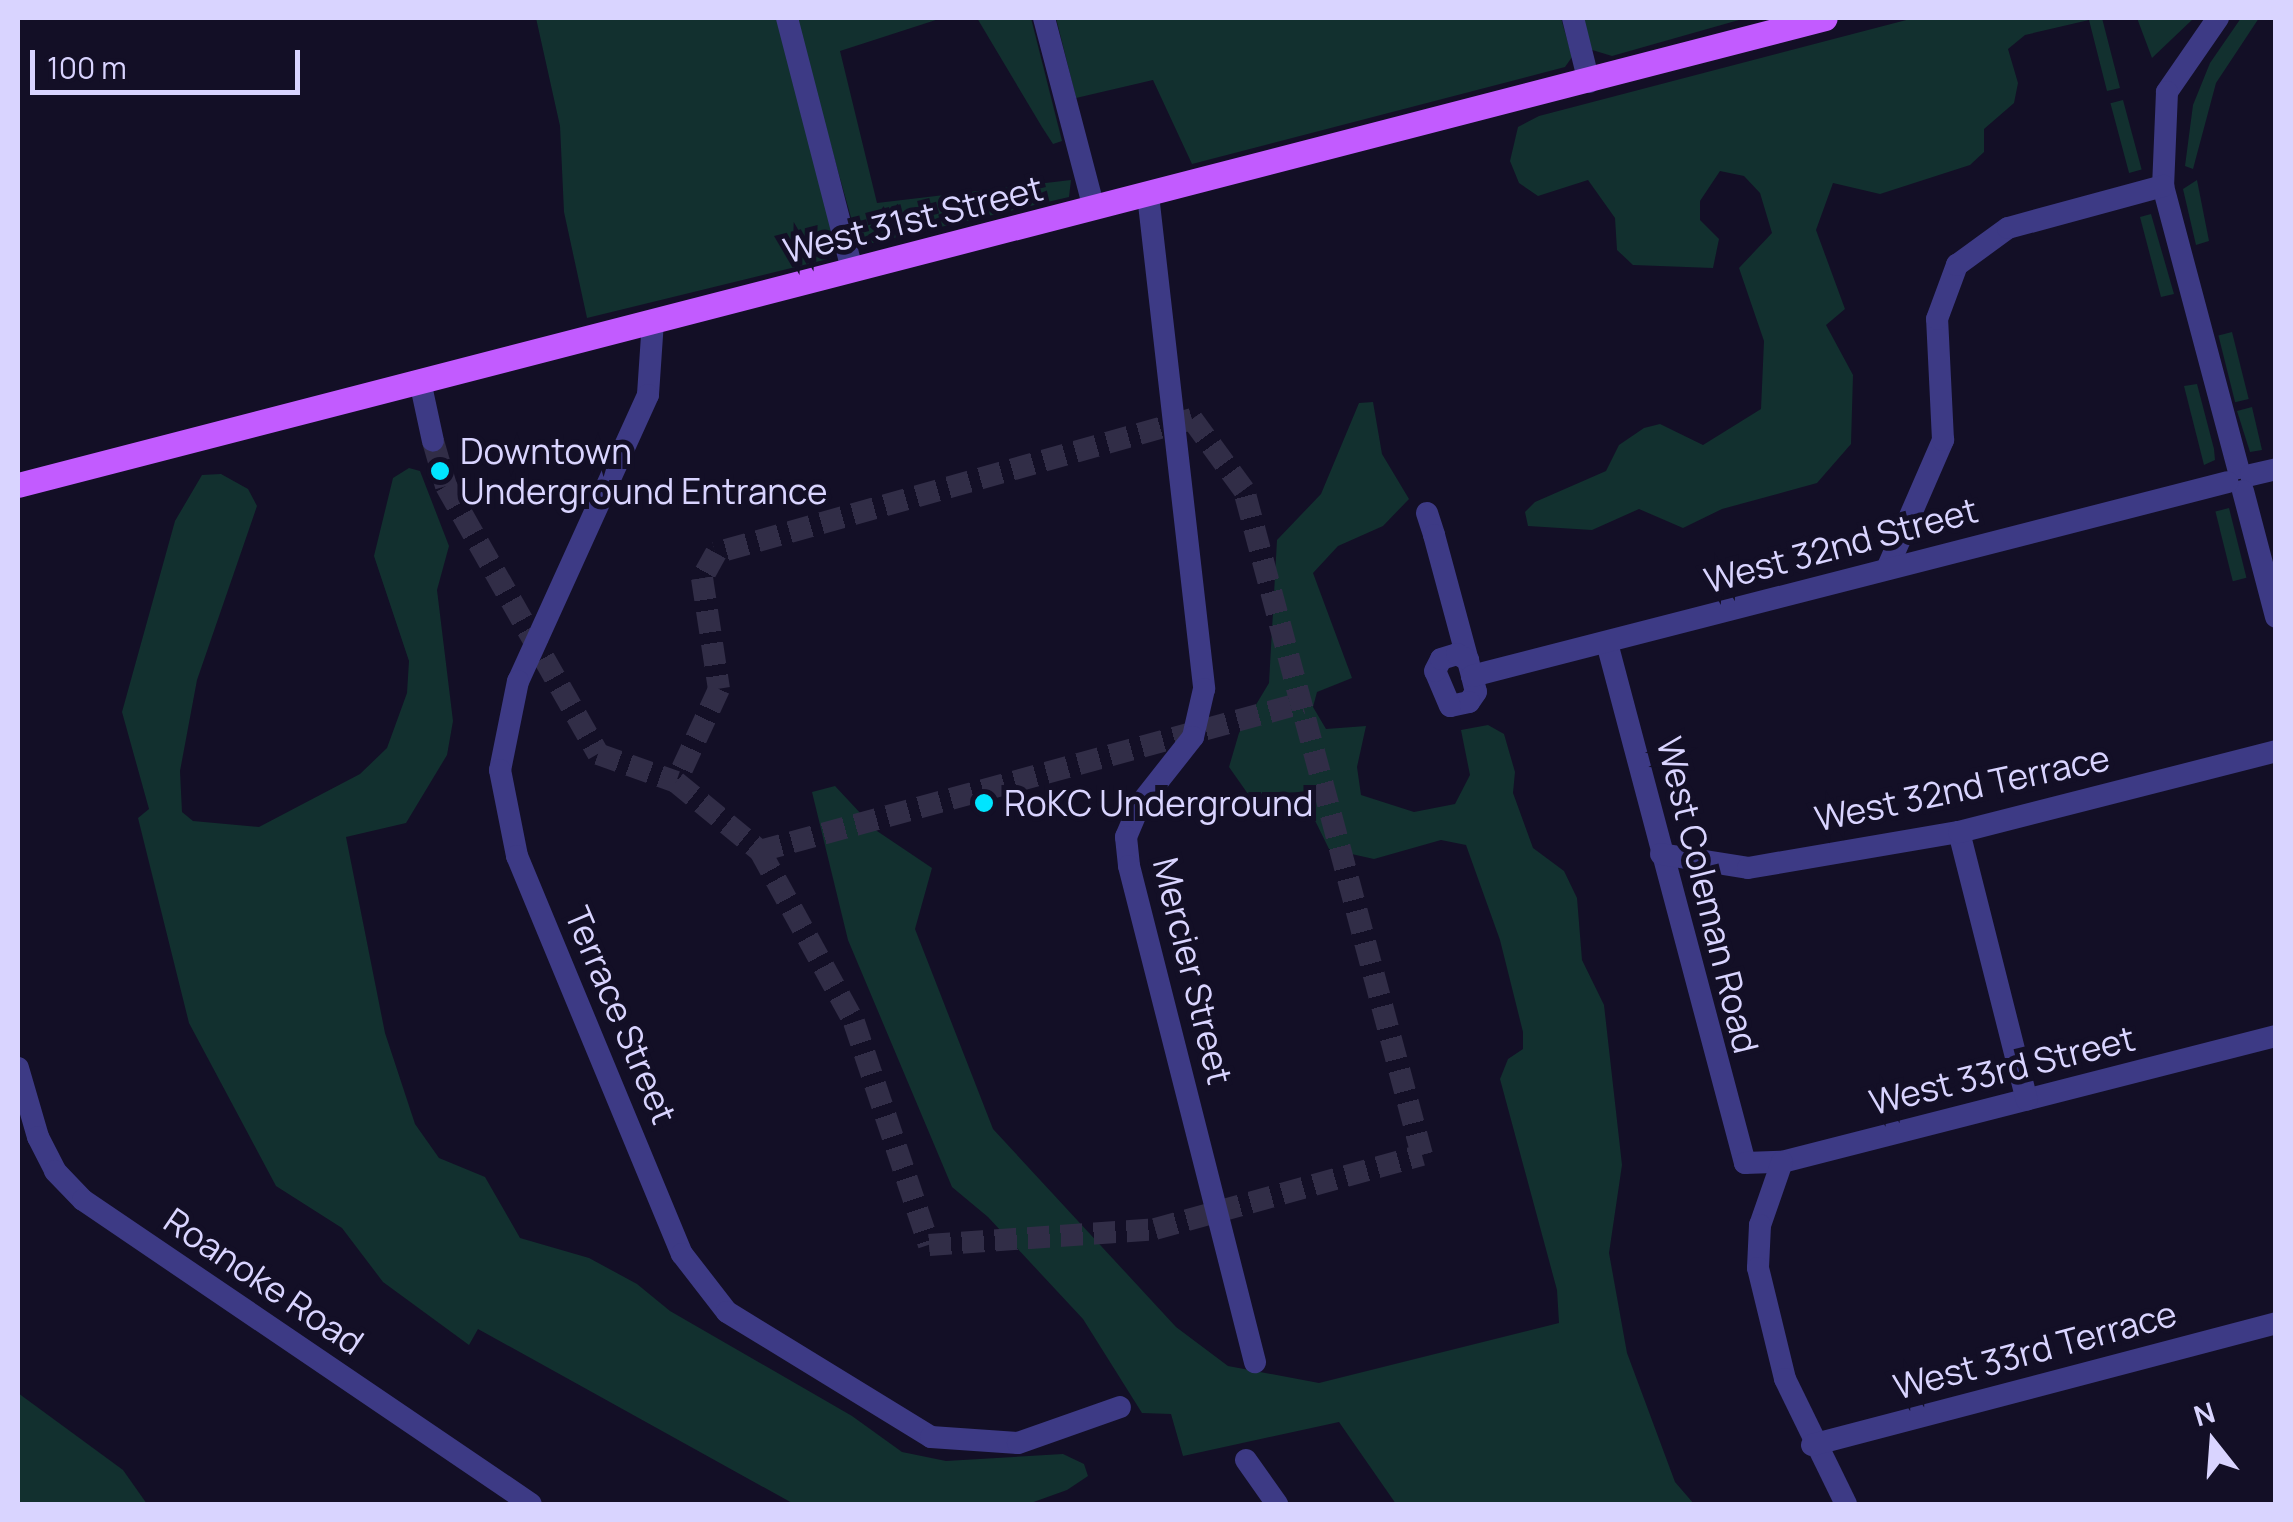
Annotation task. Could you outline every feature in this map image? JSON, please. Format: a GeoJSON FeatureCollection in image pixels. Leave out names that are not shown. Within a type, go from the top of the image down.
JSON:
{"type":"FeatureCollection","features":[{"type":"Feature","properties":{"kind":"main road","name":"West 31st Street"},"geometry":{"type":"LineString","coordinates":[[18,484],[1589,82],[1825,18]]}},
{"type":"Feature","properties":{"kind":"street"},"geometry":{"type":"LineString","coordinates":[[786,18],[852,270]]}},
{"type":"Feature","properties":{"kind":"street"},"geometry":{"type":"LineString","coordinates":[[1044,18],[1094,208]]}},
{"type":"Feature","properties":{"kind":"street"},"geometry":{"type":"LineString","coordinates":[[1573,18],[1589,82]]}},
{"type":"Feature","properties":{"kind":"street"},"geometry":{"type":"LineString","coordinates":[[2218,18],[2167,92],[2163,186],[2276,618]]}},
{"type":"Feature","properties":{"kind":"street"},"geometry":{"type":"LineString","coordinates":[[1886,568],[1943,440],[1937,319],[1957,265],[2008,228],[2163,186]]}},
{"type":"Feature","properties":{"kind":"street","name":"Mercier Street"},"geometry":{"type":"LineString","coordinates":[[1148,195],[1204,689],[1193,737],[1140,804],[1126,837],[1129,866],[1255,1362]]}},
{"type":"Feature","properties":{"kind":"street","name":"Terrace Street"},"geometry":{"type":"LineString","coordinates":[[653,322],[648,395],[518,682],[500,770],[517,856],[682,1254],[726,1312],[931,1436],[1018,1443],[1120,1407]]}},
{"type":"Feature","properties":{"kind":"street"},"geometry":{"type":"LineString","coordinates":[[420,381],[433,441]]}},
{"type":"Feature","properties":{"kind":"street","name":"West 32nd Street"},"geometry":{"type":"LineString","coordinates":[[1427,513],[1470,668],[1606,643],[2276,469]]}},
{"type":"Feature","properties":{"kind":"street","name":"West Coleman Road"},"geometry":{"type":"LineString","coordinates":[[1606,643],[1744,1163]]}},
{"type":"Feature","properties":{"kind":"street","name":"West 32nd Terrace"},"geometry":{"type":"LineString","coordinates":[[1662,854],[1748,868],[1959,832],[2276,751]]}},
{"type":"Feature","properties":{"kind":"street"},"geometry":{"type":"LineString","coordinates":[[1959,832],[2027,1100]]}},
{"type":"Feature","properties":{"kind":"street","name":"West 33rd Street"},"geometry":{"type":"LineString","coordinates":[[1744,1163],[1782,1162],[2276,1036]]}},
{"type":"Feature","properties":{"kind":"street","name":"Roanoke Road"},"geometry":{"type":"LineString","coordinates":[[18,1068],[46,1154],[83,1200],[530,1504]]}},
{"type":"Feature","properties":{"kind":"street"},"geometry":{"type":"LineString","coordinates":[[1782,1162],[1760,1225],[1758,1268],[1785,1379],[1812,1445],[1846,1504]]}},
{"type":"Feature","properties":{"kind":"street","name":"West 33rd Terrace"},"geometry":{"type":"LineString","coordinates":[[1812,1445],[2276,1323]]}},
{"type":"Feature","properties":{"kind":"street"},"geometry":{"type":"LineString","coordinates":[[1246,1460],[1277,1504]]}},
{"type":"Feature","properties":{"kind":"green space"},"geometry":{"type":"Polygon","coordinates":[[[536,18],[779,18],[837,247],[832,258],[587,318],[564,212],[560,126],[536,18]]]}},
{"type":"Feature","properties":{"kind":"green space"},"geometry":{"type":"Polygon","coordinates":[[[795,18],[942,18],[840,51],[877,203],[1071,180],[1069,197],[859,246],[795,18]]]}},
{"type":"Feature","properties":{"kind":"green space"},"geometry":{"type":"Polygon","coordinates":[[[977,18],[1031,18],[1062,141],[1053,144],[977,18]]]}},
{"type":"Feature","properties":{"kind":"green space"},"geometry":{"type":"Polygon","coordinates":[[[1056,18],[1561,18],[1572,57],[1565,67],[1192,164],[1153,80],[1076,98],[1056,18]]]}},
{"type":"Feature","properties":{"kind":"green space"},"geometry":{"type":"Polygon","coordinates":[[[1581,18],[1746,18],[1612,56],[1589,49],[1581,18]]]}},
{"type":"Feature","properties":{"kind":"green space"},"geometry":{"type":"Polygon","coordinates":[[[1914,18],[2102,18],[2120,88],[2107,91],[2089,20],[2025,35],[2008,49],[2018,83],[2014,103],[1984,129],[1984,152],[1970,165],[1880,194],[1833,183],[1816,230],[1845,309],[1826,325],[1853,375],[1851,444],[1817,483],[1722,509],[1683,528],[1639,509],[1592,530],[1528,526],[1525,512],[1535,502],[1606,471],[1619,445],[1644,428],[1660,424],[1703,445],[1761,409],[1764,341],[1739,268],[1772,233],[1760,193],[1744,176],[1720,171],[1700,201],[1700,220],[1719,239],[1713,268],[1633,265],[1617,250],[1615,218],[1588,180],[1538,196],[1519,183],[1510,161],[1518,127],[1539,116],[1914,18]]]}},
{"type":"Feature","properties":{"kind":"green space"},"geometry":{"type":"Polygon","coordinates":[[[2137,18],[2194,18],[2152,58],[2137,18]]]}},
{"type":"Feature","properties":{"kind":"green space"},"geometry":{"type":"Polygon","coordinates":[[[2241,18],[2259,18],[2216,83],[2193,169],[2185,166],[2193,105],[2210,63],[2241,18]]]}},
{"type":"Feature","properties":{"kind":"green space"},"geometry":{"type":"Polygon","coordinates":[[[2123,100],[2142,170],[2129,173],[2110,103],[2123,100]]]}},
{"type":"Feature","properties":{"kind":"green space"},"geometry":{"type":"Polygon","coordinates":[[[2197,180],[2209,241],[2196,245],[2183,189],[2197,180]]]}},
{"type":"Feature","properties":{"kind":"green space"},"geometry":{"type":"Polygon","coordinates":[[[2151,214],[2174,294],[2161,297],[2140,217],[2151,214]]]}},
{"type":"Feature","properties":{"kind":"green space"},"geometry":{"type":"Polygon","coordinates":[[[2232,332],[2249,399],[2235,402],[2218,335],[2232,332]]]}},
{"type":"Feature","properties":{"kind":"green space"},"geometry":{"type":"Polygon","coordinates":[[[2197,384],[2215,460],[2204,465],[2184,386],[2197,384]]]}},
{"type":"Feature","properties":{"kind":"green space"},"geometry":{"type":"Polygon","coordinates":[[[1373,402],[1382,454],[1409,499],[1383,526],[1338,546],[1313,573],[1352,678],[1317,692],[1313,707],[1326,729],[1366,726],[1357,767],[1361,795],[1414,812],[1455,804],[1470,775],[1461,730],[1488,725],[1504,734],[1515,772],[1513,793],[1533,848],[1564,871],[1577,898],[1582,960],[1604,1005],[1622,1165],[1609,1253],[1627,1353],[1675,1482],[1694,1504],[1396,1504],[1339,1422],[1183,1456],[1171,1414],[1142,1413],[1083,1319],[988,1217],[952,1187],[848,940],[812,792],[835,786],[877,831],[932,868],[915,929],[993,1129],[1176,1327],[1228,1366],[1319,1383],[1559,1323],[1557,1290],[1500,1079],[1508,1059],[1523,1049],[1523,1032],[1500,940],[1466,845],[1441,840],[1374,859],[1329,849],[1301,792],[1248,794],[1229,767],[1239,733],[1269,683],[1277,540],[1321,494],[1359,403],[1373,402]]]}},
{"type":"Feature","properties":{"kind":"green space"},"geometry":{"type":"Polygon","coordinates":[[[2252,407],[2262,450],[2250,452],[2237,411],[2252,407]]]}},
{"type":"Feature","properties":{"kind":"green space"},"geometry":{"type":"Polygon","coordinates":[[[409,468],[420,471],[449,546],[437,590],[453,721],[447,755],[406,823],[346,837],[385,1033],[415,1124],[439,1158],[485,1177],[520,1238],[589,1258],[637,1284],[670,1311],[852,1416],[902,1452],[946,1461],[1063,1454],[1084,1464],[1088,1476],[1067,1490],[1028,1504],[794,1504],[478,1329],[469,1345],[383,1282],[342,1228],[276,1186],[189,1023],[138,818],[149,809],[122,712],[175,521],[202,475],[221,474],[248,489],[257,506],[197,680],[180,771],[182,812],[193,821],[259,827],[360,774],[387,748],[407,693],[409,661],[374,556],[393,478],[409,468]]]}},
{"type":"Feature","properties":{"kind":"green space"},"geometry":{"type":"Polygon","coordinates":[[[2229,508],[2246,578],[2233,581],[2215,511],[2229,508]]]}},
{"type":"Feature","properties":{"kind":"green space"},"geometry":{"type":"Polygon","coordinates":[[[18,1393],[123,1470],[147,1504],[18,1504],[18,1393]]]}},
{"type":"Feature","properties":{"kind":"tunnel"},"geometry":{"type":"LineString","coordinates":[[433,441],[446,486],[598,754],[676,782],[760,851],[854,1022],[929,1245],[1155,1229],[1422,1155],[1244,490],[1192,419],[716,553],[702,578],[719,689],[676,782]]}},
{"type":"Feature","properties":{"kind":"tunnel"},"geometry":{"type":"LineString","coordinates":[[760,851],[1302,703]]}},
{"type":"Feature","properties":{"kind":"place","name":"Downtown Underground Entrance"},"geometry":{"type":"Point","coordinates":[440,471]}},
{"type":"Feature","properties":{"kind":"place","name":"RoKC Underground"},"geometry":{"type":"Point","coordinates":[984,803]}}]}
